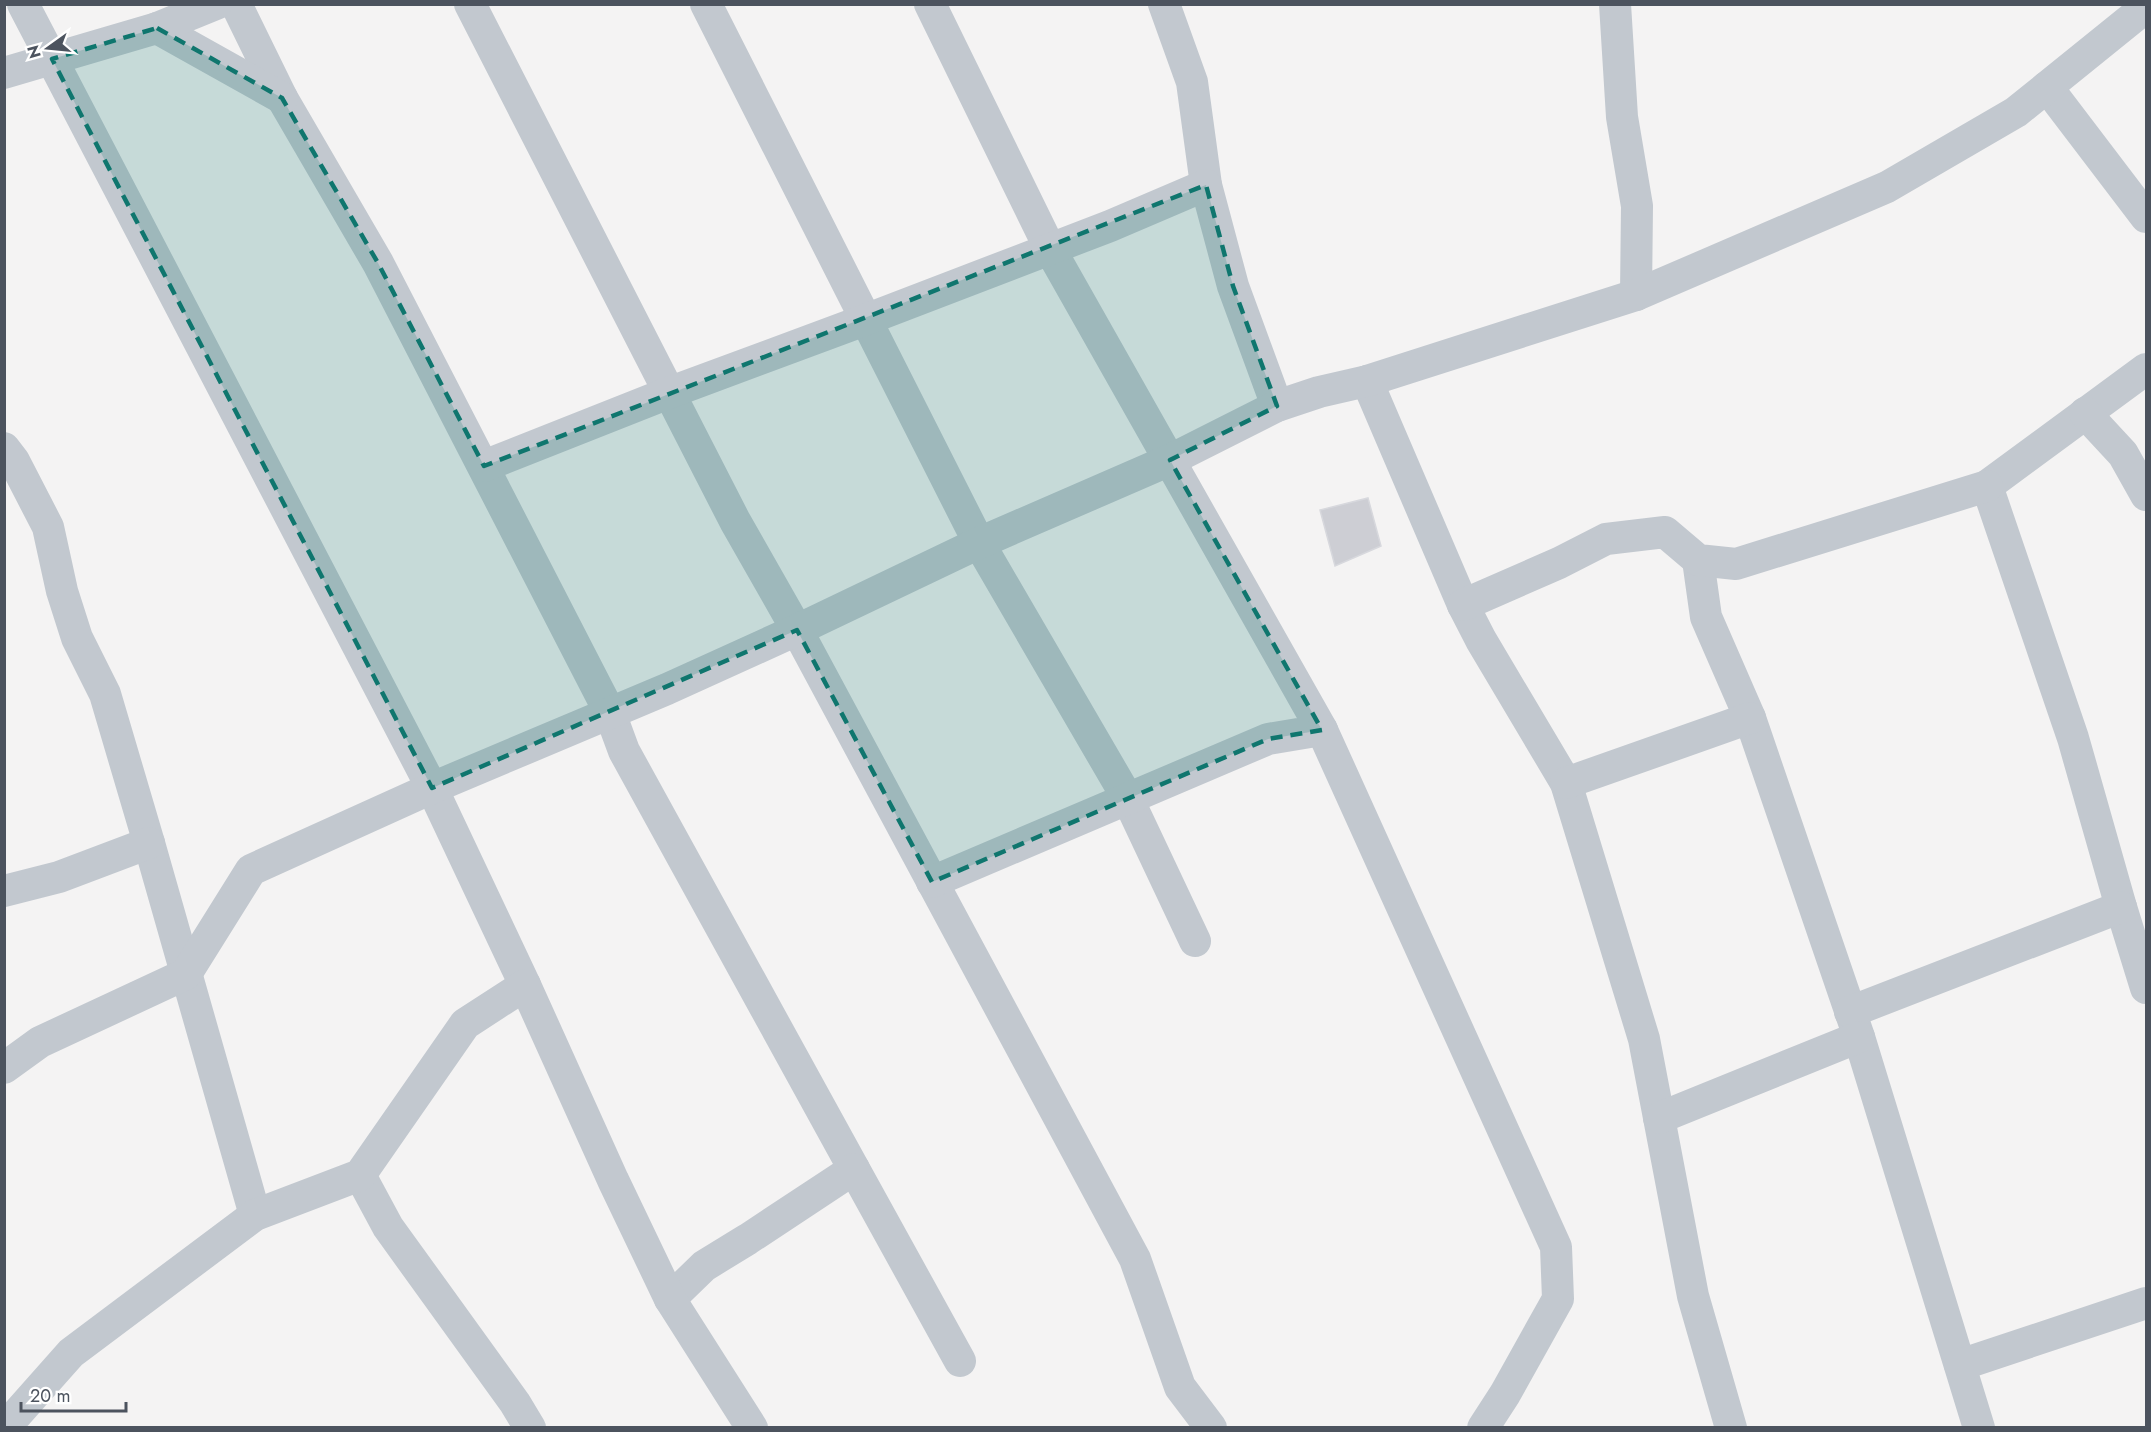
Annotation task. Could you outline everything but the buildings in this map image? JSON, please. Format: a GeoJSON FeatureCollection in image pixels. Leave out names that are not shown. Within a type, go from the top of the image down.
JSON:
{"type":"FeatureCollection","features":[{"type":"Feature","properties":{"kind":"street"},"geometry":{"type":"LineString","coordinates":[[23,4],[432,788],[670,1299],[752,1428]]}},
{"type":"Feature","properties":{"kind":"street"},"geometry":{"type":"LineString","coordinates":[[4,73],[157,28],[216,4]]}},
{"type":"Feature","properties":{"kind":"street"},"geometry":{"type":"LineString","coordinates":[[236,4],[282,98],[378,263],[484,466],[610,713],[624,751],[960,1361]]}},
{"type":"Feature","properties":{"kind":"street"},"geometry":{"type":"LineString","coordinates":[[470,4],[671,392],[735,521],[797,630],[1135,1259],[1180,1387],[1211,1428]]}},
{"type":"Feature","properties":{"kind":"street"},"geometry":{"type":"LineString","coordinates":[[706,4],[979,543],[1128,799],[1195,942]]}},
{"type":"Feature","properties":{"kind":"street"},"geometry":{"type":"LineString","coordinates":[[930,4],[1050,249],[1322,730],[1556,1247],[1558,1299],[1505,1394],[1483,1428]]}},
{"type":"Feature","properties":{"kind":"street"},"geometry":{"type":"LineString","coordinates":[[1164,4],[1192,82],[1206,185],[1233,286],[1298,399]]}},
{"type":"Feature","properties":{"kind":"street"},"geometry":{"type":"LineString","coordinates":[[1615,4],[1622,117],[1637,206],[1636,296]]}},
{"type":"Feature","properties":{"kind":"street"},"geometry":{"type":"LineString","coordinates":[[4,1068],[40,1042],[186,974],[251,870],[432,788],[610,713],[797,630],[979,543],[1170,460],[1298,399],[1366,381],[1636,296],[1887,187],[2016,112],[2146,6]]}},
{"type":"Feature","properties":{"kind":"street"},"geometry":{"type":"LineString","coordinates":[[157,28],[282,98]]}},
{"type":"Feature","properties":{"kind":"street"},"geometry":{"type":"LineString","coordinates":[[2047,87],[2146,217]]}},
{"type":"Feature","properties":{"kind":"street"},"geometry":{"type":"LineString","coordinates":[[484,466],[671,392],[1050,249],[1206,185]]}},
{"type":"Feature","properties":{"kind":"street"},"geometry":{"type":"LineString","coordinates":[[1463,605],[1559,563],[1606,539],[1665,531],[1698,560],[1736,564],[1987,486],[2146,369]]}},
{"type":"Feature","properties":{"kind":"street"},"geometry":{"type":"LineString","coordinates":[[1366,381],[1463,605],[1481,640],[1566,783],[1644,1039],[1693,1296],[1731,1428]]}},
{"type":"Feature","properties":{"kind":"street"},"geometry":{"type":"LineString","coordinates":[[2085,413],[2123,454],[2146,495]]}},
{"type":"Feature","properties":{"kind":"street"},"geometry":{"type":"LineString","coordinates":[[4,448],[14,461],[48,526],[62,591],[77,638],[105,694],[255,1215]]}},
{"type":"Feature","properties":{"kind":"street"},"geometry":{"type":"LineString","coordinates":[[1987,486],[2073,738],[2146,988]]}},
{"type":"Feature","properties":{"kind":"street"},"geometry":{"type":"LineString","coordinates":[[1698,560],[1706,617],[1750,718],[1854,1024],[1979,1428]]}},
{"type":"Feature","properties":{"kind":"street"},"geometry":{"type":"LineString","coordinates":[[1566,783],[1750,718]]}},
{"type":"Feature","properties":{"kind":"street"},"geometry":{"type":"LineString","coordinates":[[932,882],[1268,740],[1322,730]]}},
{"type":"Feature","properties":{"kind":"street"},"geometry":{"type":"LineString","coordinates":[[4,891],[59,877],[149,843]]}},
{"type":"Feature","properties":{"kind":"street"},"geometry":{"type":"LineString","coordinates":[[1659,1118],[1854,1024],[2121,908]]}},
{"type":"Feature","properties":{"kind":"street"},"geometry":{"type":"LineString","coordinates":[[4,1423],[16,1414],[71,1353],[255,1215],[360,1175],[465,1024],[525,985]]}},
{"type":"Feature","properties":{"kind":"street"},"geometry":{"type":"LineString","coordinates":[[670,1299],[704,1266],[854,1168]]}},
{"type":"Feature","properties":{"kind":"street"},"geometry":{"type":"LineString","coordinates":[[360,1175],[388,1227],[515,1403],[530,1428]]}},
{"type":"Feature","properties":{"kind":"street"},"geometry":{"type":"LineString","coordinates":[[1960,1365],[2146,1303]]}},
{"type":"Feature","properties":{"kind":"highlighted area"},"geometry":{"type":"Polygon","coordinates":[[[157,28],[282,98],[378,263],[484,466],[1206,185],[1233,286],[1277,406],[1170,460],[1322,730],[1268,739],[932,882],[797,630],[432,788],[52,59],[157,28]]]}}]}
